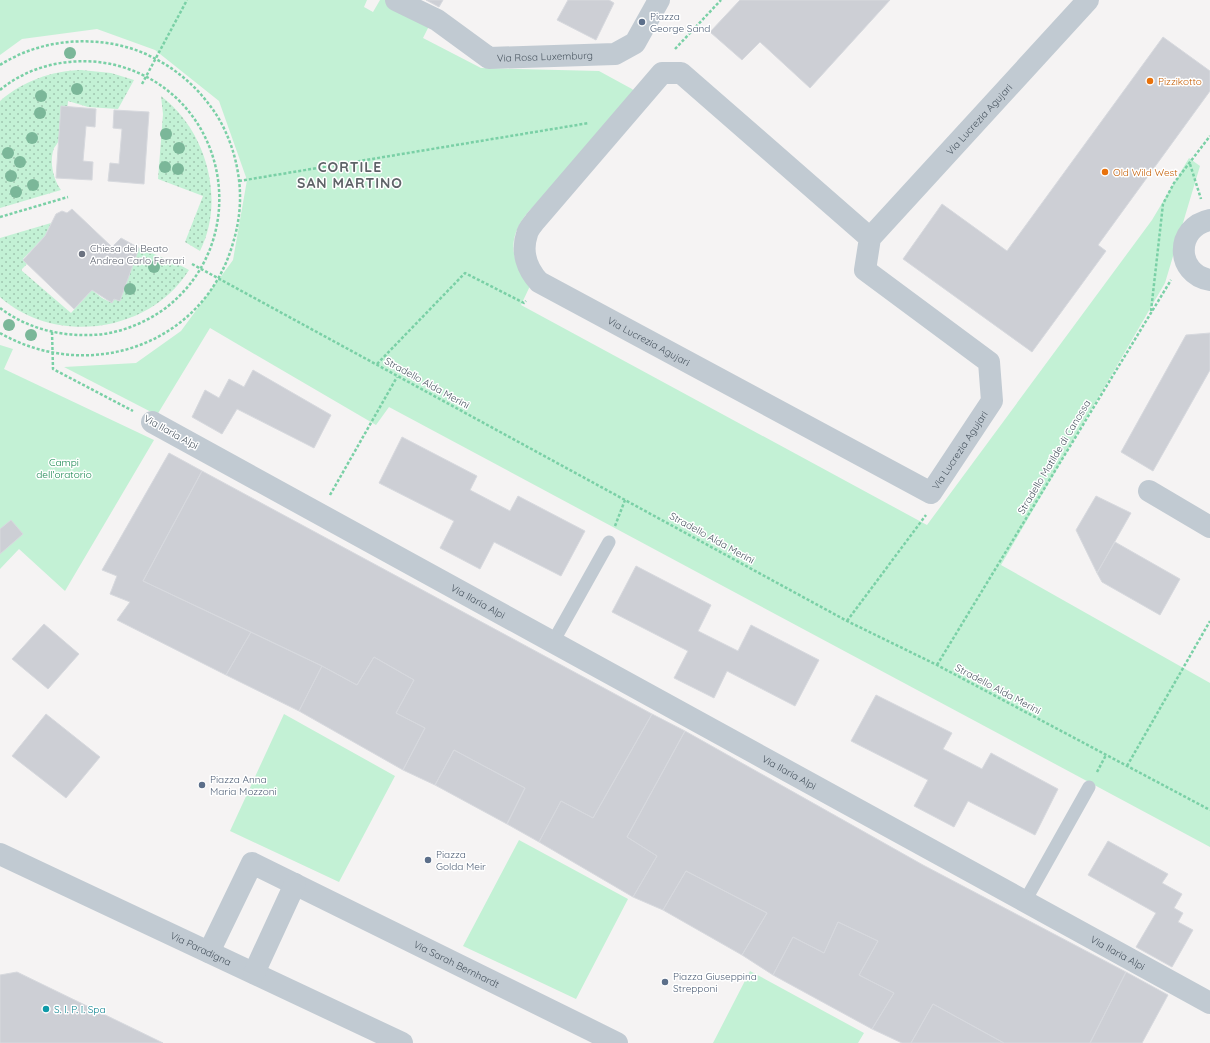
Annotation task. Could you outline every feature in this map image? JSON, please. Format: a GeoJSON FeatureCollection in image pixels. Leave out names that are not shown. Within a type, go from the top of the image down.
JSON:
{"type":"FeatureCollection","features":[{"type":"Feature","properties":{"kind":"street","name":"Via Rosa Luxemburg"},"geometry":{"type":"LineString","coordinates":[[396,0],[437,20],[489,58],[614,54],[635,42],[659,0]]}},
{"type":"Feature","properties":{"kind":"street","name":"Via Lucrezia Agujari"},"geometry":{"type":"LineString","coordinates":[[870,238],[681,73],[662,73],[540,215],[527,233],[524,246],[526,260],[531,272],[539,282],[931,493],[992,401],[989,362],[865,270],[870,238],[1088,0]]}},
{"type":"Feature","properties":{"kind":"street"},"geometry":{"type":"LineString","coordinates":[[1209,220],[1194,227],[1184,241],[1183,252],[1186,262],[1192,271],[1202,279],[1210,280]]}},
{"type":"Feature","properties":{"kind":"street","name":"Via Ilaria Alpi"},"geometry":{"type":"LineString","coordinates":[[152,422],[1210,1003]]}},
{"type":"Feature","properties":{"kind":"street"},"geometry":{"type":"LineString","coordinates":[[1150,491],[1210,527]]}},
{"type":"Feature","properties":{"kind":"street","name":"Via Paradigna"},"geometry":{"type":"LineString","coordinates":[[0,854],[402,1043]]}},
{"type":"Feature","properties":{"kind":"street","name":"Via Sarah Bernhardt"},"geometry":{"type":"LineString","coordinates":[[209,952],[252,863],[617,1043]]}},
{"type":"Feature","properties":{"kind":"street"},"geometry":{"type":"LineString","coordinates":[[254,973],[295,884]]}},
{"type":"Feature","properties":{"kind":"lane"},"geometry":{"type":"LineString","coordinates":[[553,642],[609,542]]}},
{"type":"Feature","properties":{"kind":"lane"},"geometry":{"type":"LineString","coordinates":[[1025,901],[1089,787]]}},
{"type":"Feature","properties":{"kind":"path"},"geometry":{"type":"LineString","coordinates":[[142,84],[187,0]]}},
{"type":"Feature","properties":{"kind":"path"},"geometry":{"type":"LineString","coordinates":[[674,51],[721,0]]}},
{"type":"Feature","properties":{"kind":"path"},"geometry":{"type":"LineString","coordinates":[[0,65],[23,53],[46,45],[69,42],[104,42],[127,47],[149,55],[169,66],[188,81],[211,107],[228,138],[235,160],[239,181],[240,206],[237,230],[231,252],[208,294],[192,312],[174,327],[154,339],[132,348],[97,356],[74,356],[53,353],[27,346],[0,333]]}},
{"type":"Feature","properties":{"kind":"path"},"geometry":{"type":"LineString","coordinates":[[0,90],[20,77],[38,69],[66,62],[86,61],[105,63],[134,71],[167,90],[188,111],[200,127],[208,144],[217,172],[219,204],[215,236],[207,256],[196,276],[174,300],[148,319],[117,331],[74,336],[52,332],[22,321],[0,308]]}},
{"type":"Feature","properties":{"kind":"path"},"geometry":{"type":"LineString","coordinates":[[239,181],[595,122]]}},
{"type":"Feature","properties":{"kind":"path"},"geometry":{"type":"LineString","coordinates":[[1190,164],[1209,220]]}},
{"type":"Feature","properties":{"kind":"path"},"geometry":{"type":"LineString","coordinates":[[0,217],[68,197]]}},
{"type":"Feature","properties":{"kind":"path","name":"Stradello Matilde di Canossa"},"geometry":{"type":"LineString","coordinates":[[937,665],[1185,257]]}},
{"type":"Feature","properties":{"kind":"path","name":"Stradello Alda Merini"},"geometry":{"type":"LineString","coordinates":[[192,264],[847,621],[937,665],[1210,810]]}},
{"type":"Feature","properties":{"kind":"path"},"geometry":{"type":"LineString","coordinates":[[377,364],[465,273],[524,303],[539,282]]}},
{"type":"Feature","properties":{"kind":"path","name":"Via Ilaria Alpi"},"geometry":{"type":"LineString","coordinates":[[52,332],[53,369],[152,422]]}},
{"type":"Feature","properties":{"kind":"path"},"geometry":{"type":"LineString","coordinates":[[320,513],[397,377]]}},
{"type":"Feature","properties":{"kind":"path"},"geometry":{"type":"LineString","coordinates":[[847,621],[929,510],[931,493]]}},
{"type":"Feature","properties":{"kind":"path"},"geometry":{"type":"LineString","coordinates":[[609,542],[625,500]]}},
{"type":"Feature","properties":{"kind":"path"},"geometry":{"type":"LineString","coordinates":[[1127,766],[1210,622]]}},
{"type":"Feature","properties":{"kind":"green space"},"geometry":{"type":"Polygon","coordinates":[[[0,0],[367,0],[364,7],[373,12],[380,0],[385,0],[430,24],[423,38],[481,68],[599,71],[632,89],[639,95],[529,211],[521,222],[515,234],[513,247],[516,261],[530,286],[521,305],[927,525],[1152,220],[1189,158],[1200,166],[1165,283],[1001,565],[1210,683],[1210,847],[389,407],[376,425],[210,328],[157,415],[64,367],[136,363],[181,331],[233,260],[247,180],[219,101],[155,50],[97,29],[22,39],[0,55],[0,0]]]}},
{"type":"Feature","properties":{"kind":"green space"},"geometry":{"type":"Polygon","coordinates":[[[81,70],[111,73],[134,80],[118,109],[88,107],[68,101],[64,126],[59,141],[54,148],[52,158],[54,175],[61,190],[0,208],[0,101],[18,88],[38,78],[59,72],[81,70]]]}},
{"type":"Feature","properties":{"kind":"green space"},"geometry":{"type":"Polygon","coordinates":[[[161,96],[177,110],[190,127],[200,146],[207,167],[211,188],[211,210],[208,231],[200,251],[185,242],[203,196],[158,179],[163,114],[161,96]]]}},
{"type":"Feature","properties":{"kind":"green space"},"geometry":{"type":"Polygon","coordinates":[[[51,223],[45,236],[23,259],[27,264],[21,270],[71,313],[92,290],[102,298],[112,303],[139,248],[189,270],[172,291],[151,308],[127,319],[100,326],[74,327],[47,322],[22,312],[0,297],[0,238],[51,223]]]}},
{"type":"Feature","properties":{"kind":"green space","name":"Campi dell'oratorio"},"geometry":{"type":"Polygon","coordinates":[[[0,345],[13,349],[4,369],[154,440],[65,591],[19,549],[0,569],[0,345]]]}},
{"type":"Feature","properties":{"kind":"green space"},"geometry":{"type":"Polygon","coordinates":[[[284,714],[395,776],[339,882],[230,831],[284,714]]]}},
{"type":"Feature","properties":{"kind":"green space"},"geometry":{"type":"Polygon","coordinates":[[[519,840],[628,899],[576,999],[463,946],[519,840]]]}},
{"type":"Feature","properties":{"kind":"green space"},"geometry":{"type":"Polygon","coordinates":[[[750,971],[864,1033],[858,1043],[713,1043],[750,971]]]}},
{"type":"Feature","properties":{"kind":"building"},"geometry":{"type":"Polygon","coordinates":[[[426,0],[443,0],[439,7],[426,0]]]}},
{"type":"Feature","properties":{"kind":"building"},"geometry":{"type":"Polygon","coordinates":[[[568,0],[609,0],[614,3],[596,40],[557,20],[568,0]]]}},
{"type":"Feature","properties":{"kind":"building"},"geometry":{"type":"Polygon","coordinates":[[[740,0],[890,0],[810,88],[760,42],[742,60],[710,32],[740,0]]]}},
{"type":"Feature","properties":{"kind":"building"},"geometry":{"type":"Polygon","coordinates":[[[1163,37],[1210,71],[1210,91],[1098,245],[1106,251],[1032,352],[903,259],[942,204],[1007,251],[1163,37]]]}},
{"type":"Feature","properties":{"kind":"building"},"geometry":{"type":"Polygon","coordinates":[[[61,106],[96,109],[95,127],[86,126],[83,161],[93,162],[92,180],[56,178],[61,106]]]}},
{"type":"Feature","properties":{"kind":"building"},"geometry":{"type":"Polygon","coordinates":[[[114,110],[149,112],[144,184],[108,181],[110,163],[119,164],[122,129],[113,128],[114,110]]]}},
{"type":"Feature","properties":{"kind":"building","name":"Chiesa del Beato Andrea Carlo Ferrari"},"geometry":{"type":"Polygon","coordinates":[[[72,209],[112,247],[121,238],[139,248],[120,301],[114,299],[112,303],[92,290],[74,309],[23,260],[45,236],[56,214],[62,211],[67,213],[72,209]]]}},
{"type":"Feature","properties":{"kind":"building"},"geometry":{"type":"Polygon","coordinates":[[[1210,333],[1210,370],[1153,471],[1121,452],[1186,335],[1210,333]]]}},
{"type":"Feature","properties":{"kind":"building"},"geometry":{"type":"Polygon","coordinates":[[[253,370],[331,415],[314,448],[237,409],[222,434],[192,417],[205,390],[219,398],[229,379],[244,387],[253,370]]]}},
{"type":"Feature","properties":{"kind":"building"},"geometry":{"type":"Polygon","coordinates":[[[402,437],[477,476],[470,490],[510,511],[518,496],[585,531],[561,576],[494,542],[480,569],[440,548],[454,521],[379,483],[402,437]]]}},
{"type":"Feature","properties":{"kind":"building"},"geometry":{"type":"Polygon","coordinates":[[[169,453],[202,471],[143,581],[251,632],[226,675],[117,620],[130,602],[110,594],[117,576],[102,570],[169,453]]]}},
{"type":"Feature","properties":{"kind":"building"},"geometry":{"type":"Polygon","coordinates":[[[202,471],[652,714],[593,818],[561,801],[539,842],[507,824],[525,788],[454,750],[435,785],[403,770],[425,728],[396,713],[414,680],[374,657],[357,685],[322,666],[143,581],[202,471]]]}},
{"type":"Feature","properties":{"kind":"building"},"geometry":{"type":"Polygon","coordinates":[[[1096,496],[1131,513],[1097,573],[1076,530],[1096,496]]]}},
{"type":"Feature","properties":{"kind":"building"},"geometry":{"type":"Polygon","coordinates":[[[11,520],[23,534],[0,554],[0,529],[11,520]]]}},
{"type":"Feature","properties":{"kind":"building"},"geometry":{"type":"Polygon","coordinates":[[[1115,542],[1180,579],[1160,615],[1102,582],[1097,573],[1115,542]]]}},
{"type":"Feature","properties":{"kind":"building"},"geometry":{"type":"Polygon","coordinates":[[[636,566],[711,605],[698,631],[738,651],[751,625],[819,660],[795,706],[727,671],[714,698],[674,678],[688,651],[612,612],[636,566]]]}},
{"type":"Feature","properties":{"kind":"building"},"geometry":{"type":"Polygon","coordinates":[[[44,624],[79,654],[48,689],[12,659],[44,624]]]}},
{"type":"Feature","properties":{"kind":"building"},"geometry":{"type":"Polygon","coordinates":[[[251,632],[322,666],[299,711],[226,675],[251,632]]]}},
{"type":"Feature","properties":{"kind":"building"},"geometry":{"type":"Polygon","coordinates":[[[374,657],[414,680],[396,713],[425,728],[403,770],[299,711],[322,666],[357,685],[374,657]]]}},
{"type":"Feature","properties":{"kind":"building"},"geometry":{"type":"Polygon","coordinates":[[[876,695],[952,733],[943,749],[982,769],[991,753],[1058,789],[1035,835],[968,801],[954,827],[914,806],[928,780],[851,741],[876,695]]]}},
{"type":"Feature","properties":{"kind":"building"},"geometry":{"type":"Polygon","coordinates":[[[46,714],[100,757],[66,798],[12,756],[46,714]]]}},
{"type":"Feature","properties":{"kind":"building"},"geometry":{"type":"Polygon","coordinates":[[[652,714],[685,731],[627,837],[657,856],[633,897],[539,842],[561,801],[593,818],[652,714]]]}},
{"type":"Feature","properties":{"kind":"building"},"geometry":{"type":"Polygon","coordinates":[[[685,731],[923,865],[1126,972],[1090,1043],[1004,1043],[933,1004],[911,1043],[902,1043],[872,1029],[894,993],[859,975],[878,941],[838,922],[824,953],[793,937],[773,975],[742,955],[767,913],[686,871],[663,910],[633,897],[657,856],[627,837],[685,731]]]}},
{"type":"Feature","properties":{"kind":"building"},"geometry":{"type":"Polygon","coordinates":[[[454,750],[525,788],[507,824],[435,785],[454,750]]]}},
{"type":"Feature","properties":{"kind":"building"},"geometry":{"type":"Polygon","coordinates":[[[1108,841],[1168,874],[1162,883],[1182,894],[1174,908],[1183,913],[1178,922],[1193,930],[1172,967],[1136,947],[1156,913],[1088,875],[1108,841]]]}},
{"type":"Feature","properties":{"kind":"building"},"geometry":{"type":"Polygon","coordinates":[[[686,871],[767,913],[742,955],[663,910],[686,871]]]}},
{"type":"Feature","properties":{"kind":"building"},"geometry":{"type":"Polygon","coordinates":[[[838,922],[878,941],[859,975],[894,993],[872,1029],[773,975],[793,937],[824,953],[838,922]]]}},
{"type":"Feature","properties":{"kind":"building","name":"S. I. P. I. Spa"},"geometry":{"type":"Polygon","coordinates":[[[17,972],[163,1043],[0,1043],[0,975],[17,972]]]}},
{"type":"Feature","properties":{"kind":"building"},"geometry":{"type":"Polygon","coordinates":[[[1126,972],[1168,995],[1142,1043],[1090,1043],[1126,972]]]}},
{"type":"Feature","properties":{"kind":"building"},"geometry":{"type":"Polygon","coordinates":[[[933,1004],[1004,1043],[911,1043],[933,1004]]]}},
{"type":"Feature","properties":{"kind":"place","name":"Piazza George Sand"},"geometry":{"type":"Point","coordinates":[642,22]}},
{"type":"Feature","properties":{"kind":"place","name":"Pizzikotto"},"geometry":{"type":"Point","coordinates":[1150,81]}},
{"type":"Feature","properties":{"kind":"place","name":"Old Wild West"},"geometry":{"type":"Point","coordinates":[1105,172]}},
{"type":"Feature","properties":{"kind":"place","name":"Chiesa del Beato Andrea Carlo Ferrari"},"geometry":{"type":"Point","coordinates":[82,254]}},
{"type":"Feature","properties":{"kind":"place","name":"Piazza Anna Maria Mozzoni"},"geometry":{"type":"Point","coordinates":[202,785]}},
{"type":"Feature","properties":{"kind":"place","name":"Piazza Golda Meir"},"geometry":{"type":"Point","coordinates":[428,860]}},
{"type":"Feature","properties":{"kind":"place","name":"Piazza Giuseppina Strepponi"},"geometry":{"type":"Point","coordinates":[665,982]}},
{"type":"Feature","properties":{"kind":"place","name":"S. I. P. I. Spa"},"geometry":{"type":"Point","coordinates":[46,1009]}},
{"type":"Feature","properties":{"kind":"district","name":"CORTILE SAN MARTINO"},"geometry":{"type":"Point","coordinates":[350,176]}}]}
